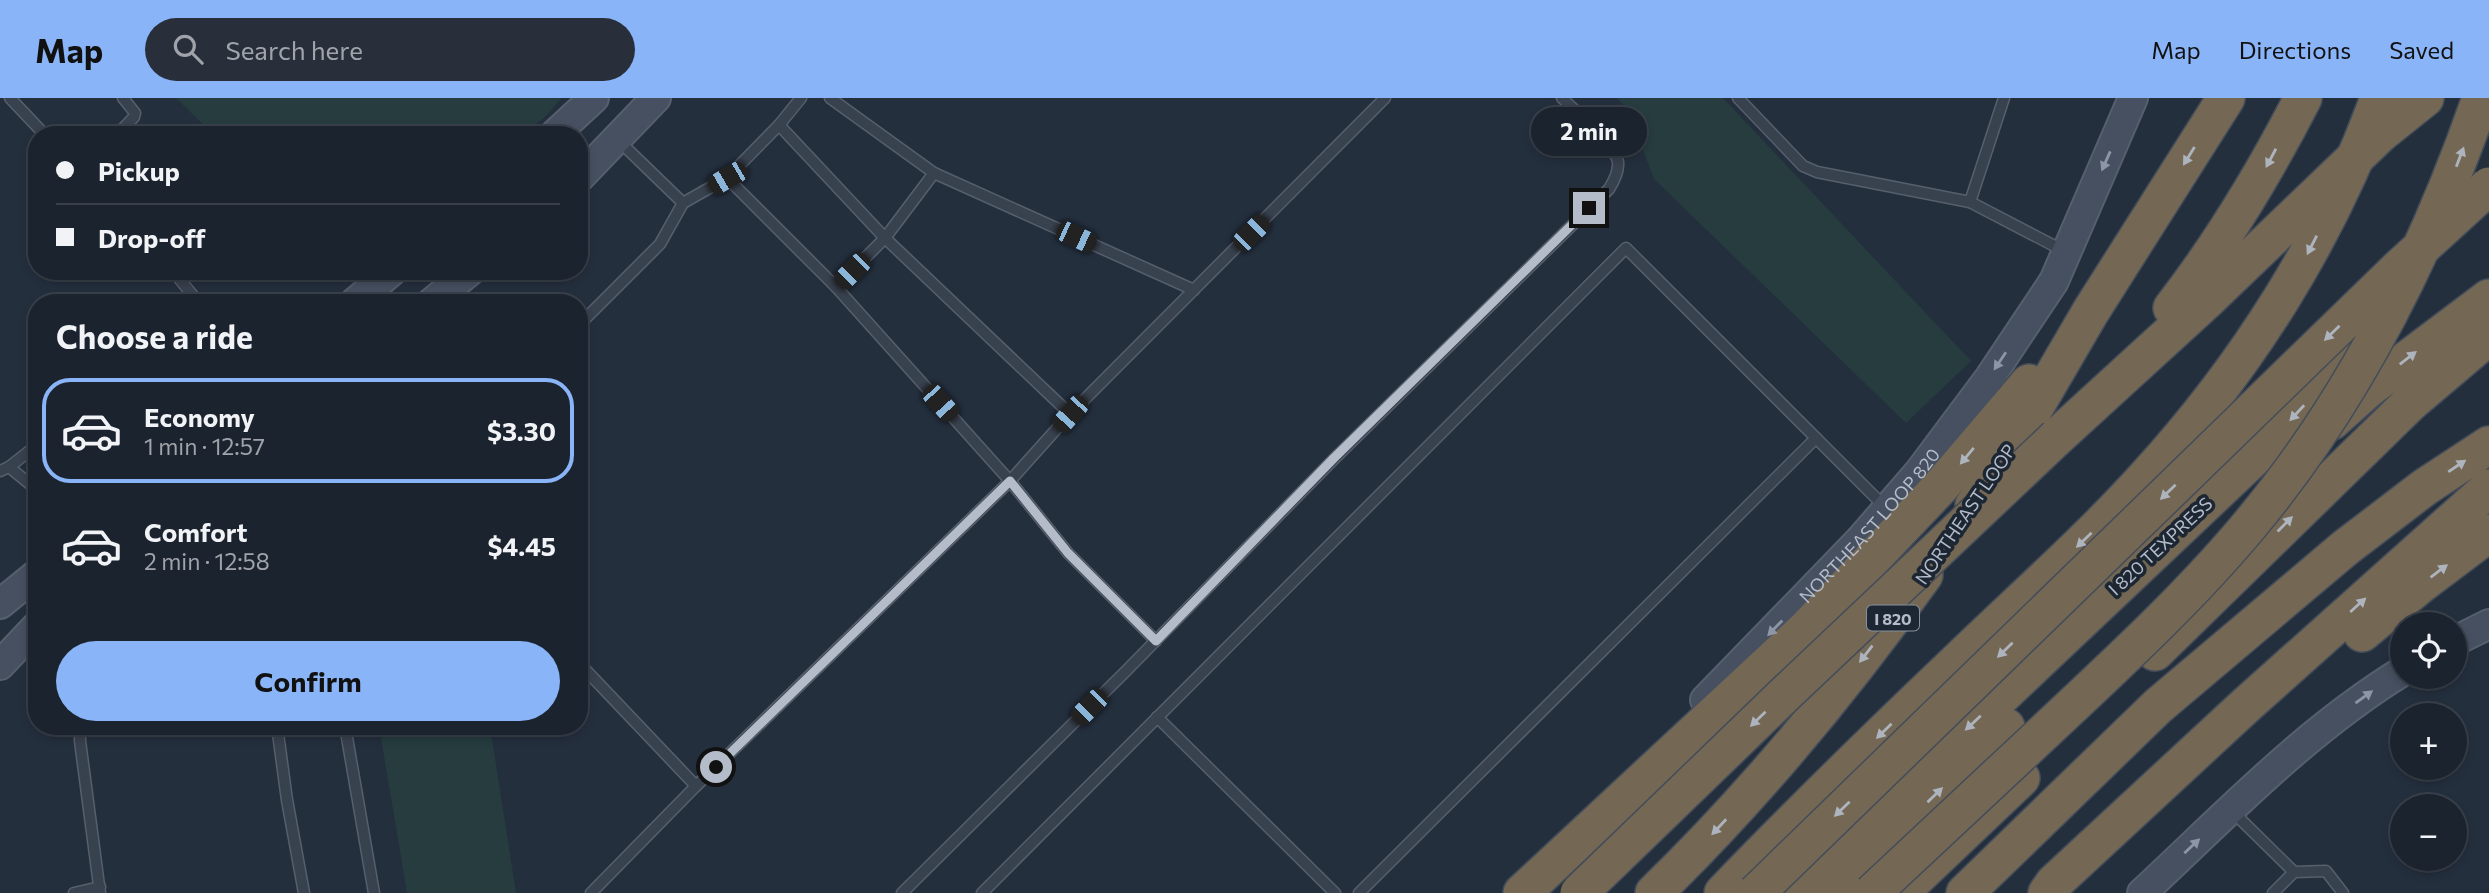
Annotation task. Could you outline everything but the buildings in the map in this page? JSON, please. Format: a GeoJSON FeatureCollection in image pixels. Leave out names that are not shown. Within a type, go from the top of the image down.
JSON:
{"type":"FeatureCollection","features":[{"type":"Feature","properties":{"kind":"highway","name":"NORTHEAST LOOP"},"geometry":{"type":"LineString","coordinates":[[1654,893],[1766,776],[1886,627],[1997,472],[2091,311],[2226,98]]}},
{"type":"Feature","properties":{"kind":"highway"},"geometry":{"type":"LineString","coordinates":[[2057,437],[2128,360],[2201,270],[2263,173],[2303,98]]}},
{"type":"Feature","properties":{"kind":"highway"},"geometry":{"type":"LineString","coordinates":[[1723,893],[1830,783],[2113,512],[2175,445],[2240,361],[2290,284],[2348,173],[2379,98]]}},
{"type":"Feature","properties":{"kind":"highway"},"geometry":{"type":"LineString","coordinates":[[1578,893],[2057,437],[2208,299],[2380,134],[2425,98]]}},
{"type":"Feature","properties":{"kind":"highway"},"geometry":{"type":"LineString","coordinates":[[1872,893],[2174,608],[2240,535],[2284,480],[2349,381],[2407,277],[2451,182],[2481,98]]}},
{"type":"Feature","properties":{"kind":"highway","name":"I 820 TEXPRESS"},"geometry":{"type":"LineString","coordinates":[[1793,893],[2267,445],[2329,379],[2447,234],[2489,167]]}},
{"type":"Feature","properties":{"kind":"highway"},"geometry":{"type":"LineString","coordinates":[[1756,893],[2398,269],[2489,186]]}},
{"type":"Feature","properties":{"kind":"highway","name":"I 820 TEXPRESS"},"geometry":{"type":"LineString","coordinates":[[1832,893],[2197,541],[2368,389],[2489,298]]}},
{"type":"Feature","properties":{"kind":"highway"},"geometry":{"type":"LineString","coordinates":[[1521,893],[1672,755],[1846,588],[1942,485],[2091,311]]}},
{"type":"Feature","properties":{"kind":"highway"},"geometry":{"type":"LineString","coordinates":[[1900,893],[2153,654],[2410,403],[2489,336]]}},
{"type":"Feature","properties":{"kind":"highway"},"geometry":{"type":"LineString","coordinates":[[1965,893],[2158,706],[2264,619],[2344,548],[2489,445]]}},
{"type":"Feature","properties":{"kind":"highway"},"geometry":{"type":"LineString","coordinates":[[2047,893],[2054,883],[2244,707],[2489,488]]}},
{"type":"Feature","properties":{"kind":"highway"},"geometry":{"type":"LineString","coordinates":[[2077,893],[2256,721],[2420,585],[2489,533]]}},
{"type":"Feature","properties":{"kind":"highway"},"geometry":{"type":"LineString","coordinates":[[2001,893],[2083,808],[2250,650],[2264,619]]}},
{"type":"Feature","properties":{"kind":"main road"},"geometry":{"type":"LineString","coordinates":[[588,169],[656,98]]}},
{"type":"Feature","properties":{"kind":"main road","name":"NORTHEAST LOOP 820"},"geometry":{"type":"LineString","coordinates":[[1521,893],[1860,540],[1919,472],[1990,377],[2054,281],[2133,98]]}},
{"type":"Feature","properties":{"kind":"main road"},"geometry":{"type":"LineString","coordinates":[[564,126],[587,105],[617,139]]}},
{"type":"Feature","properties":{"kind":"main road"},"geometry":{"type":"LineString","coordinates":[[365,294],[381,280]]}},
{"type":"Feature","properties":{"kind":"main road"},"geometry":{"type":"LineString","coordinates":[[442,294],[459,280]]}},
{"type":"Feature","properties":{"kind":"main road"},"geometry":{"type":"LineString","coordinates":[[0,604],[28,581]]}},
{"type":"Feature","properties":{"kind":"main road"},"geometry":{"type":"LineString","coordinates":[[2467,635],[2489,624]]}},
{"type":"Feature","properties":{"kind":"main road"},"geometry":{"type":"LineString","coordinates":[[0,665],[28,635]]}},
{"type":"Feature","properties":{"kind":"main road"},"geometry":{"type":"LineString","coordinates":[[2142,893],[2305,742],[2390,679]]}},
{"type":"Feature","properties":{"kind":"lane"},"geometry":{"type":"LineString","coordinates":[[10,98],[36,126]]}},
{"type":"Feature","properties":{"kind":"lane"},"geometry":{"type":"LineString","coordinates":[[123,98],[135,113],[126,126]]}},
{"type":"Feature","properties":{"kind":"lane"},"geometry":{"type":"LineString","coordinates":[[588,316],[660,244],[683,203],[727,178],[779,125],[800,98]]}},
{"type":"Feature","properties":{"kind":"lane"},"geometry":{"type":"LineString","coordinates":[[830,98],[934,173],[1194,290]]}},
{"type":"Feature","properties":{"kind":"lane"},"geometry":{"type":"LineString","coordinates":[[591,893],[696,786],[1010,481],[1070,414],[1385,98]]}},
{"type":"Feature","properties":{"kind":"lane"},"geometry":{"type":"LineString","coordinates":[[902,893],[1156,641],[1334,458],[1609,189],[1616,176],[1618,161],[1611,148],[1562,98]]}},
{"type":"Feature","properties":{"kind":"lane"},"geometry":{"type":"LineString","coordinates":[[1738,98],[1803,166],[1817,172],[1970,202],[2067,252]]}},
{"type":"Feature","properties":{"kind":"lane"},"geometry":{"type":"LineString","coordinates":[[1970,202],[2004,98]]}},
{"type":"Feature","properties":{"kind":"lane"},"geometry":{"type":"LineString","coordinates":[[779,125],[885,238],[1070,414]]}},
{"type":"Feature","properties":{"kind":"lane"},"geometry":{"type":"LineString","coordinates":[[617,139],[683,203]]}},
{"type":"Feature","properties":{"kind":"lane"},"geometry":{"type":"LineString","coordinates":[[835,287],[885,238],[934,173]]}},
{"type":"Feature","properties":{"kind":"lane"},"geometry":{"type":"LineString","coordinates":[[727,178],[835,287],[1010,481],[1068,553],[1156,641]]}},
{"type":"Feature","properties":{"kind":"lane"},"geometry":{"type":"LineString","coordinates":[[982,893],[1626,248],[1886,509]]}},
{"type":"Feature","properties":{"kind":"lane"},"geometry":{"type":"LineString","coordinates":[[180,280],[192,294]]}},
{"type":"Feature","properties":{"kind":"lane"},"geometry":{"type":"LineString","coordinates":[[1359,893],[1816,438]]}},
{"type":"Feature","properties":{"kind":"lane"},"geometry":{"type":"LineString","coordinates":[[28,452],[4,469],[28,484]]}},
{"type":"Feature","properties":{"kind":"lane"},"geometry":{"type":"LineString","coordinates":[[588,672],[696,786]]}},
{"type":"Feature","properties":{"kind":"lane"},"geometry":{"type":"LineString","coordinates":[[1157,717],[1335,893]]}},
{"type":"Feature","properties":{"kind":"lane"},"geometry":{"type":"LineString","coordinates":[[74,893],[100,890],[80,735]]}},
{"type":"Feature","properties":{"kind":"lane"},"geometry":{"type":"LineString","coordinates":[[278,735],[304,893]]}},
{"type":"Feature","properties":{"kind":"lane"},"geometry":{"type":"LineString","coordinates":[[347,735],[374,893]]}},
{"type":"Feature","properties":{"kind":"lane"},"geometry":{"type":"LineString","coordinates":[[2231,810],[2294,872]]}},
{"type":"Feature","properties":{"kind":"lane"},"geometry":{"type":"LineString","coordinates":[[2273,893],[2294,872],[2326,871],[2341,892]]}},
{"type":"Feature","properties":{"kind":"green space"},"geometry":{"type":"Polygon","coordinates":[[[176,98],[561,98],[534,126],[205,126],[176,98]]]}},
{"type":"Feature","properties":{"kind":"green space"},"geometry":{"type":"Polygon","coordinates":[[[1617,98],[1723,98],[1971,361],[1906,423],[1654,179],[1628,110],[1617,98]]]}},
{"type":"Feature","properties":{"kind":"green space"},"geometry":{"type":"Polygon","coordinates":[[[381,735],[491,735],[516,893],[407,893],[381,735]]]}},
{"type":"Feature","properties":{"kind":"route"},"geometry":{"type":"LineString","coordinates":[[716,767],[1010,481],[1068,553],[1156,641],[1334,458],[1589,208]]}}]}
